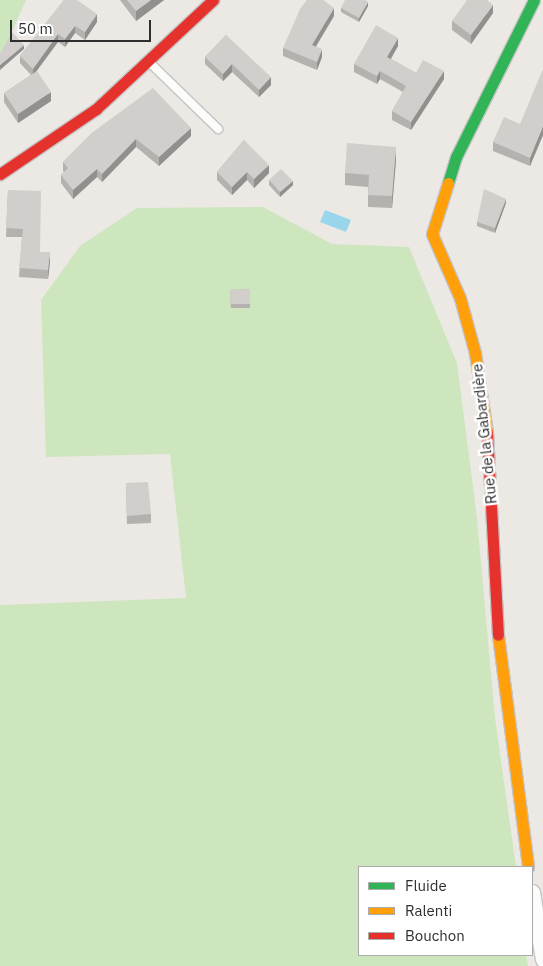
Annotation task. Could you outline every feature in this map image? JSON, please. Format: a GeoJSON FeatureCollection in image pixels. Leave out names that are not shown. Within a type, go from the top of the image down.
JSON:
{"type":"FeatureCollection","features":[{"type":"Feature","properties":{"kind":"street"},"geometry":{"type":"LineString","coordinates":[[0,174],[96,109],[150,63],[213,0]]}},
{"type":"Feature","properties":{"kind":"street","name":"Rue de la Gabardière"},"geometry":{"type":"LineString","coordinates":[[528,866],[499,664],[486,431],[475,353],[460,298],[432,234],[456,157],[534,0]]}},
{"type":"Feature","properties":{"kind":"street"},"geometry":{"type":"LineString","coordinates":[[533,898],[543,959]]}},
{"type":"Feature","properties":{"kind":"lane"},"geometry":{"type":"LineString","coordinates":[[150,63],[218,129]]}},
{"type":"Feature","properties":{"kind":"green space"},"geometry":{"type":"Polygon","coordinates":[[[0,0],[26,0],[0,58],[0,0]]]}},
{"type":"Feature","properties":{"kind":"green space"},"geometry":{"type":"Polygon","coordinates":[[[263,207],[332,244],[409,247],[457,363],[477,518],[495,718],[516,866],[358,866],[358,956],[526,956],[528,966],[0,966],[0,605],[186,598],[170,454],[46,457],[41,300],[80,246],[137,208],[263,207]]]}},
{"type":"Feature","properties":{"kind":"water"},"geometry":{"type":"Polygon","coordinates":[[[325,210],[351,220],[346,232],[320,222],[325,210]]]}},
{"type":"Feature","properties":{"kind":"building"},"geometry":{"type":"Polygon","coordinates":[[[64,0],[77,0],[97,14],[85,32],[75,26],[65,39],[58,34],[33,69],[20,56],[64,0]]]}},
{"type":"Feature","properties":{"kind":"building"},"geometry":{"type":"Polygon","coordinates":[[[127,0],[151,0],[136,11],[127,0]]]}},
{"type":"Feature","properties":{"kind":"building"},"geometry":{"type":"Polygon","coordinates":[[[307,0],[323,0],[334,8],[312,45],[322,49],[317,62],[283,48],[300,9],[307,0]]]}},
{"type":"Feature","properties":{"kind":"building"},"geometry":{"type":"Polygon","coordinates":[[[345,0],[365,0],[368,2],[359,18],[341,8],[345,0]]]}},
{"type":"Feature","properties":{"kind":"building"},"geometry":{"type":"Polygon","coordinates":[[[467,0],[487,0],[493,5],[471,35],[452,21],[467,0]]]}},
{"type":"Feature","properties":{"kind":"building"},"geometry":{"type":"Polygon","coordinates":[[[376,25],[398,38],[387,57],[416,73],[423,60],[444,71],[411,122],[392,111],[406,86],[380,71],[377,76],[354,64],[376,25]]]}},
{"type":"Feature","properties":{"kind":"building"},"geometry":{"type":"Polygon","coordinates":[[[12,32],[24,45],[0,65],[0,54],[12,32]]]}},
{"type":"Feature","properties":{"kind":"building"},"geometry":{"type":"Polygon","coordinates":[[[226,35],[271,77],[259,90],[232,64],[223,74],[205,57],[226,35]]]}},
{"type":"Feature","properties":{"kind":"building"},"geometry":{"type":"Polygon","coordinates":[[[543,69],[543,126],[530,158],[493,142],[504,117],[520,124],[543,69]]]}},
{"type":"Feature","properties":{"kind":"building"},"geometry":{"type":"Polygon","coordinates":[[[37,71],[51,92],[18,114],[4,93],[37,71]]]}},
{"type":"Feature","properties":{"kind":"building"},"geometry":{"type":"Polygon","coordinates":[[[153,88],[191,128],[159,157],[136,139],[102,174],[97,169],[73,190],[61,175],[68,168],[63,162],[93,132],[153,88]]]}},
{"type":"Feature","properties":{"kind":"building"},"geometry":{"type":"Polygon","coordinates":[[[244,140],[269,165],[254,179],[247,172],[232,187],[217,172],[244,140]]]}},
{"type":"Feature","properties":{"kind":"building"},"geometry":{"type":"Polygon","coordinates":[[[347,143],[396,147],[392,196],[368,195],[369,175],[345,173],[347,143]]]}},
{"type":"Feature","properties":{"kind":"building"},"geometry":{"type":"Polygon","coordinates":[[[281,169],[293,181],[280,192],[269,180],[281,169]]]}},
{"type":"Feature","properties":{"kind":"building"},"geometry":{"type":"Polygon","coordinates":[[[484,189],[506,199],[495,228],[477,222],[484,189]]]}},
{"type":"Feature","properties":{"kind":"building"},"geometry":{"type":"Polygon","coordinates":[[[8,190],[41,191],[40,252],[50,252],[48,270],[19,268],[23,229],[6,228],[8,190]]]}},
{"type":"Feature","properties":{"kind":"building"},"geometry":{"type":"Polygon","coordinates":[[[250,289],[250,304],[231,304],[230,290],[250,289]]]}},
{"type":"Feature","properties":{"kind":"building"},"geometry":{"type":"Polygon","coordinates":[[[148,482],[151,514],[127,516],[126,483],[148,482]]]}},
{"type":"Feature","properties":{"kind":"traffic: fast"},"geometry":{"type":"LineString","coordinates":[[448,183],[456,157],[534,0]]}},
{"type":"Feature","properties":{"kind":"traffic: slow"},"geometry":{"type":"LineString","coordinates":[[448,183],[432,234],[460,298],[475,353],[487,432]]}},
{"type":"Feature","properties":{"kind":"traffic: slow"},"geometry":{"type":"LineString","coordinates":[[498,635],[528,866]]}},
{"type":"Feature","properties":{"kind":"traffic: jam"},"geometry":{"type":"LineString","coordinates":[[0,174],[96,109],[213,0]]}},
{"type":"Feature","properties":{"kind":"traffic: jam"},"geometry":{"type":"LineString","coordinates":[[487,432],[498,635]]}}]}
